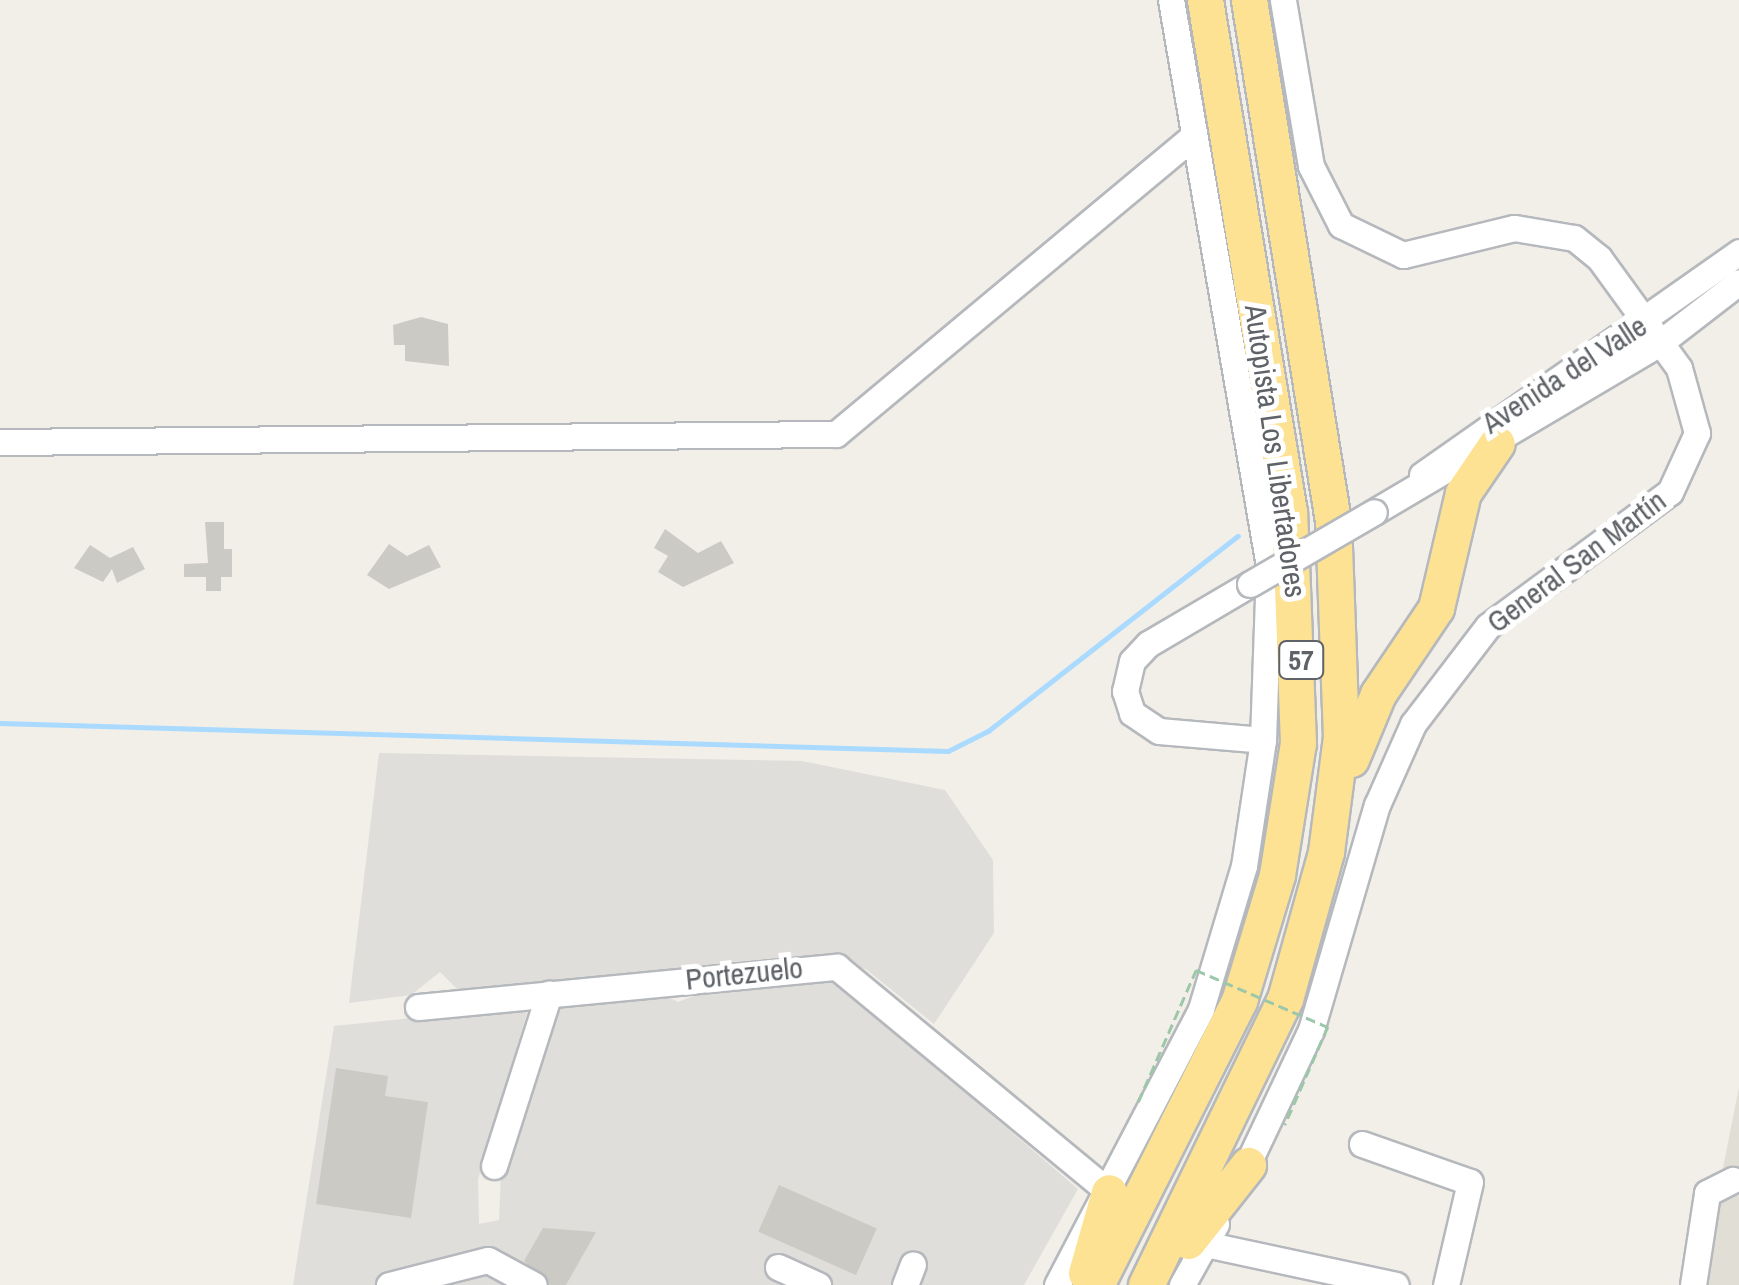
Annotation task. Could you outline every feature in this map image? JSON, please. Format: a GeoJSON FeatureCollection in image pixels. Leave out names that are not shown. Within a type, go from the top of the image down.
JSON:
{"type":"FeatureCollection","features":[{"type":"Feature","properties":{"kind":"highway","name":"Autopista Los Libertadores"},"geometry":{"type":"LineString","coordinates":[[1096,1285],[1239,1001],[1277,875],[1298,743],[1289,512],[1205,0]]}},
{"type":"Feature","properties":{"kind":"highway","name":"Autopista Los Libertadores"},"geometry":{"type":"LineString","coordinates":[[1146,1285],[1272,1034],[1326,852],[1343,691],[1337,558],[1249,0]]}},
{"type":"Feature","properties":{"kind":"highway"},"geometry":{"type":"LineString","coordinates":[[1326,852],[1367,714],[1436,608],[1463,494],[1498,443]]}},
{"type":"Feature","properties":{"kind":"highway"},"geometry":{"type":"LineString","coordinates":[[1154,1285],[1248,1165]]}},
{"type":"Feature","properties":{"kind":"highway"},"geometry":{"type":"LineString","coordinates":[[1082,1285],[1109,1192]]}},
{"type":"Feature","properties":{"kind":"street"},"geometry":{"type":"LineString","coordinates":[[1057,1285],[1188,1042],[1220,954],[1263,740],[1269,566],[1171,0]]}},
{"type":"Feature","properties":{"kind":"street","name":"General San Martín"},"geometry":{"type":"LineString","coordinates":[[1182,1285],[1248,1165],[1316,1016],[1386,779],[1430,696],[1488,626],[1660,501],[1690,463],[1695,404],[1653,331],[1591,250],[1551,230],[1514,228],[1416,255],[1350,233],[1312,166],[1283,0]]}},
{"type":"Feature","properties":{"kind":"street"},"geometry":{"type":"LineString","coordinates":[[0,442],[836,434],[1194,136]]}},
{"type":"Feature","properties":{"kind":"street","name":"Avenida del Valle"},"geometry":{"type":"LineString","coordinates":[[1263,740],[1159,731],[1132,714],[1125,691],[1132,662],[1148,644],[1498,443],[1653,331],[1739,252]]}},
{"type":"Feature","properties":{"kind":"street","name":"Avenida del Valle"},"geometry":{"type":"LineString","coordinates":[[1383,506],[1488,420],[1739,282]]}},
{"type":"Feature","properties":{"kind":"street","name":"Portezuelo"},"geometry":{"type":"LineString","coordinates":[[418,1007],[837,968],[1109,1192]]}},
{"type":"Feature","properties":{"kind":"street"},"geometry":{"type":"LineString","coordinates":[[494,1166],[548,994]]}},
{"type":"Feature","properties":{"kind":"street"},"geometry":{"type":"LineString","coordinates":[[1362,1144],[1470,1182],[1446,1285]]}},
{"type":"Feature","properties":{"kind":"street"},"geometry":{"type":"LineString","coordinates":[[1693,1285],[1706,1193],[1733,1180]]}},
{"type":"Feature","properties":{"kind":"street"},"geometry":{"type":"LineString","coordinates":[[1205,1244],[1396,1285]]}},
{"type":"Feature","properties":{"kind":"street"},"geometry":{"type":"LineString","coordinates":[[388,1285],[488,1260],[534,1285]]}},
{"type":"Feature","properties":{"kind":"street"},"geometry":{"type":"LineString","coordinates":[[778,1267],[818,1285]]}},
{"type":"Feature","properties":{"kind":"path"},"geometry":{"type":"LineString","coordinates":[[1138,1102],[1196,970],[1328,1028],[1286,1125]]}},
{"type":"Feature","properties":{"kind":"shaded area"},"geometry":{"type":"Polygon","coordinates":[[[379,753],[802,761],[945,790],[993,860],[994,933],[934,1024],[867,970],[827,954],[458,990],[440,972],[411,995],[349,1003],[379,753]]]}},
{"type":"Feature","properties":{"kind":"shaded area"},"geometry":{"type":"Polygon","coordinates":[[[829,975],[1078,1189],[1024,1285],[293,1285],[334,1026],[529,1006],[478,1179],[479,1224],[499,1220],[501,1173],[553,1002],[660,992],[678,1002],[721,985],[829,975]]]}},
{"type":"Feature","properties":{"kind":"shaded area"},"geometry":{"type":"Polygon","coordinates":[[[1739,1087],[1739,1285],[1695,1285],[1709,1239],[1739,1087]]]}},
{"type":"Feature","properties":{"kind":"building"},"geometry":{"type":"Polygon","coordinates":[[[421,317],[448,324],[449,366],[405,361],[405,345],[394,345],[393,325],[421,317]]]}},
{"type":"Feature","properties":{"kind":"building"},"geometry":{"type":"Polygon","coordinates":[[[205,522],[224,522],[224,549],[232,549],[232,577],[221,577],[221,591],[206,591],[206,577],[184,577],[184,564],[208,563],[205,522]]]}},
{"type":"Feature","properties":{"kind":"building"},"geometry":{"type":"Polygon","coordinates":[[[665,529],[698,553],[721,541],[734,563],[683,587],[658,572],[668,556],[654,548],[665,529]]]}},
{"type":"Feature","properties":{"kind":"building"},"geometry":{"type":"Polygon","coordinates":[[[389,544],[407,556],[429,545],[441,567],[389,589],[367,575],[389,544]]]}},
{"type":"Feature","properties":{"kind":"building"},"geometry":{"type":"Polygon","coordinates":[[[90,545],[110,558],[133,547],[145,569],[117,583],[112,569],[103,582],[74,568],[90,545]]]}},
{"type":"Feature","properties":{"kind":"building"},"geometry":{"type":"Polygon","coordinates":[[[336,1068],[388,1076],[385,1096],[428,1102],[411,1218],[316,1204],[336,1068]]]}},
{"type":"Feature","properties":{"kind":"building"},"geometry":{"type":"Polygon","coordinates":[[[779,1185],[877,1229],[856,1275],[758,1232],[779,1185]]]}},
{"type":"Feature","properties":{"kind":"building"},"geometry":{"type":"Polygon","coordinates":[[[543,1228],[596,1232],[566,1285],[550,1285],[524,1261],[543,1228]]]}},
{"type":"Feature","properties":{"kind":"waterway"},"geometry":{"type":"LineString","coordinates":[[0,723],[948,751],[988,731],[1238,536]]}}]}
